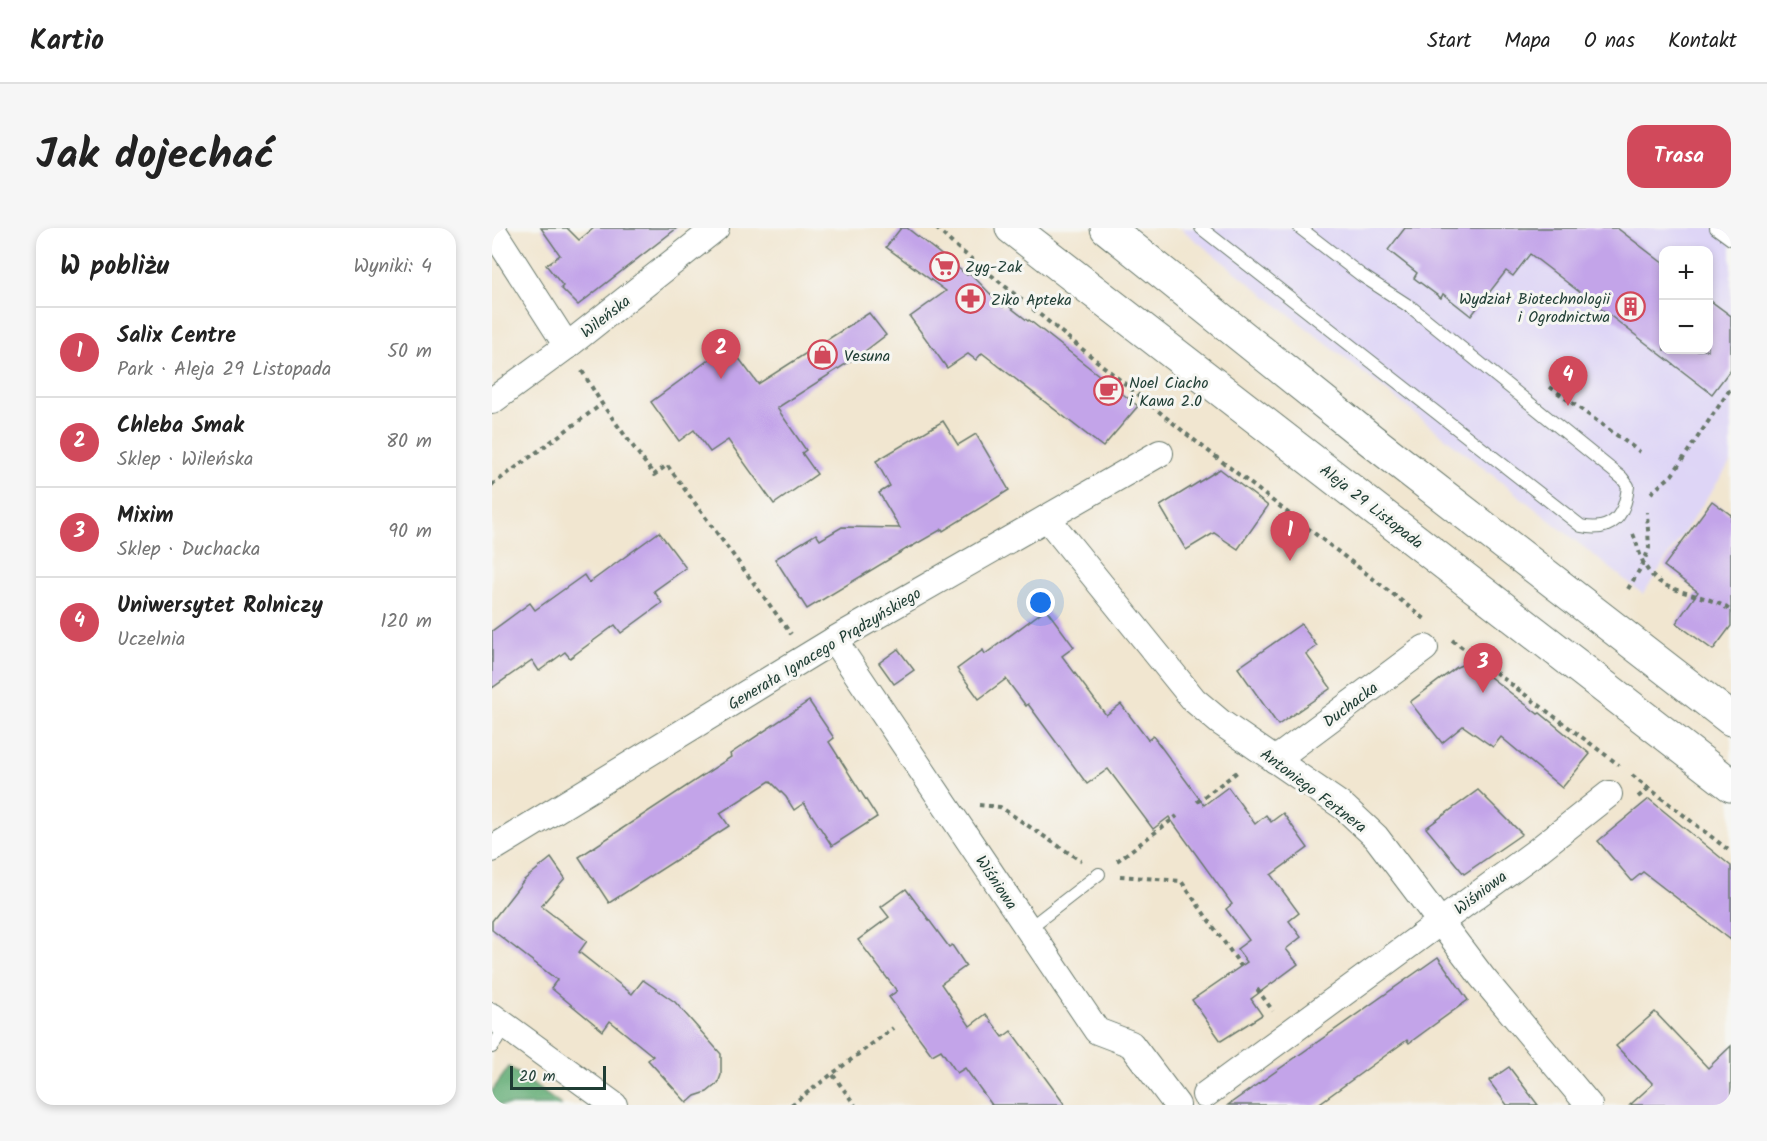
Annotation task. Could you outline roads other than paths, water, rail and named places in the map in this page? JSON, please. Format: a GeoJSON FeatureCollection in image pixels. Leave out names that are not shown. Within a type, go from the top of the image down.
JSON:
{"type":"FeatureCollection","features":[{"type":"Feature","properties":{"kind":"main road","name":"Aleja 29 Listopada"},"geometry":{"type":"LineString","coordinates":[[1012,228],[1731,785]]}},
{"type":"Feature","properties":{"kind":"main road"},"geometry":{"type":"LineString","coordinates":[[1107,228],[1362,433],[1731,719]]}},
{"type":"Feature","properties":{"kind":"street","name":"Wileńska"},"geometry":{"type":"LineString","coordinates":[[492,401],[567,346],[716,228]]}},
{"type":"Feature","properties":{"kind":"street"},"geometry":{"type":"LineString","coordinates":[[492,229],[567,346]]}},
{"type":"Feature","properties":{"kind":"street","name":"Generała Ignacego Prądzyńskiego"},"geometry":{"type":"LineString","coordinates":[[492,849],[834,640],[1160,453]]}},
{"type":"Feature","properties":{"kind":"street","name":"Antoniego Fertnera"},"geometry":{"type":"LineString","coordinates":[[1047,518],[1194,700],[1220,722],[1345,808],[1376,837],[1482,977],[1588,1105]]}},
{"type":"Feature","properties":{"kind":"street","name":"Duchacka"},"geometry":{"type":"LineString","coordinates":[[1268,755],[1434,636]]}},
{"type":"Feature","properties":{"kind":"street","name":"Wiśniowa"},"geometry":{"type":"LineString","coordinates":[[834,640],[1097,1031],[1131,1044],[1177,1105]]}},
{"type":"Feature","properties":{"kind":"street","name":"Wiśniowa"},"geometry":{"type":"LineString","coordinates":[[1205,1095],[1441,922],[1609,794]]}},
{"type":"Feature","properties":{"kind":"street"},"geometry":{"type":"LineString","coordinates":[[497,1030],[614,1105]]}},
{"type":"Feature","properties":{"kind":"lane"},"geometry":{"type":"LineString","coordinates":[[1201,228],[1581,526],[1594,529],[1603,527],[1612,523],[1619,516],[1624,507],[1628,486],[1622,478],[1412,308],[1361,275],[1300,228]]}},
{"type":"Feature","properties":{"kind":"lane"},"geometry":{"type":"LineString","coordinates":[[1716,228],[1731,239]]}},
{"type":"Feature","properties":{"kind":"lane"},"geometry":{"type":"LineString","coordinates":[[1028,929],[1100,874]]}},
{"type":"Feature","properties":{"kind":"place","name":"Zyg-Zak"},"geometry":{"type":"Point","coordinates":[944,266]}},
{"type":"Feature","properties":{"kind":"place","name":"Ziko Apteka"},"geometry":{"type":"Point","coordinates":[970,299]}},
{"type":"Feature","properties":{"kind":"place","name":"Wydział Biotechnologii i Ogrodnictwa"},"geometry":{"type":"Point","coordinates":[1631,307]}},
{"type":"Feature","properties":{"kind":"place","name":"Vesuna"},"geometry":{"type":"Point","coordinates":[823,355]}},
{"type":"Feature","properties":{"kind":"place","name":"Chleba Smak"},"geometry":{"type":"Point","coordinates":[721,379]}},
{"type":"Feature","properties":{"kind":"place","name":"Noel Ciacho i Kawa 2.0"},"geometry":{"type":"Point","coordinates":[1108,391]}},
{"type":"Feature","properties":{"kind":"place","name":"Uniwersytet Rolniczy"},"geometry":{"type":"Point","coordinates":[1568,406]}},
{"type":"Feature","properties":{"kind":"place","name":"Salix Centre"},"geometry":{"type":"Point","coordinates":[1290,561]}},
{"type":"Feature","properties":{"kind":"place","name":"Mixim"},"geometry":{"type":"Point","coordinates":[1483,693]}}]}
